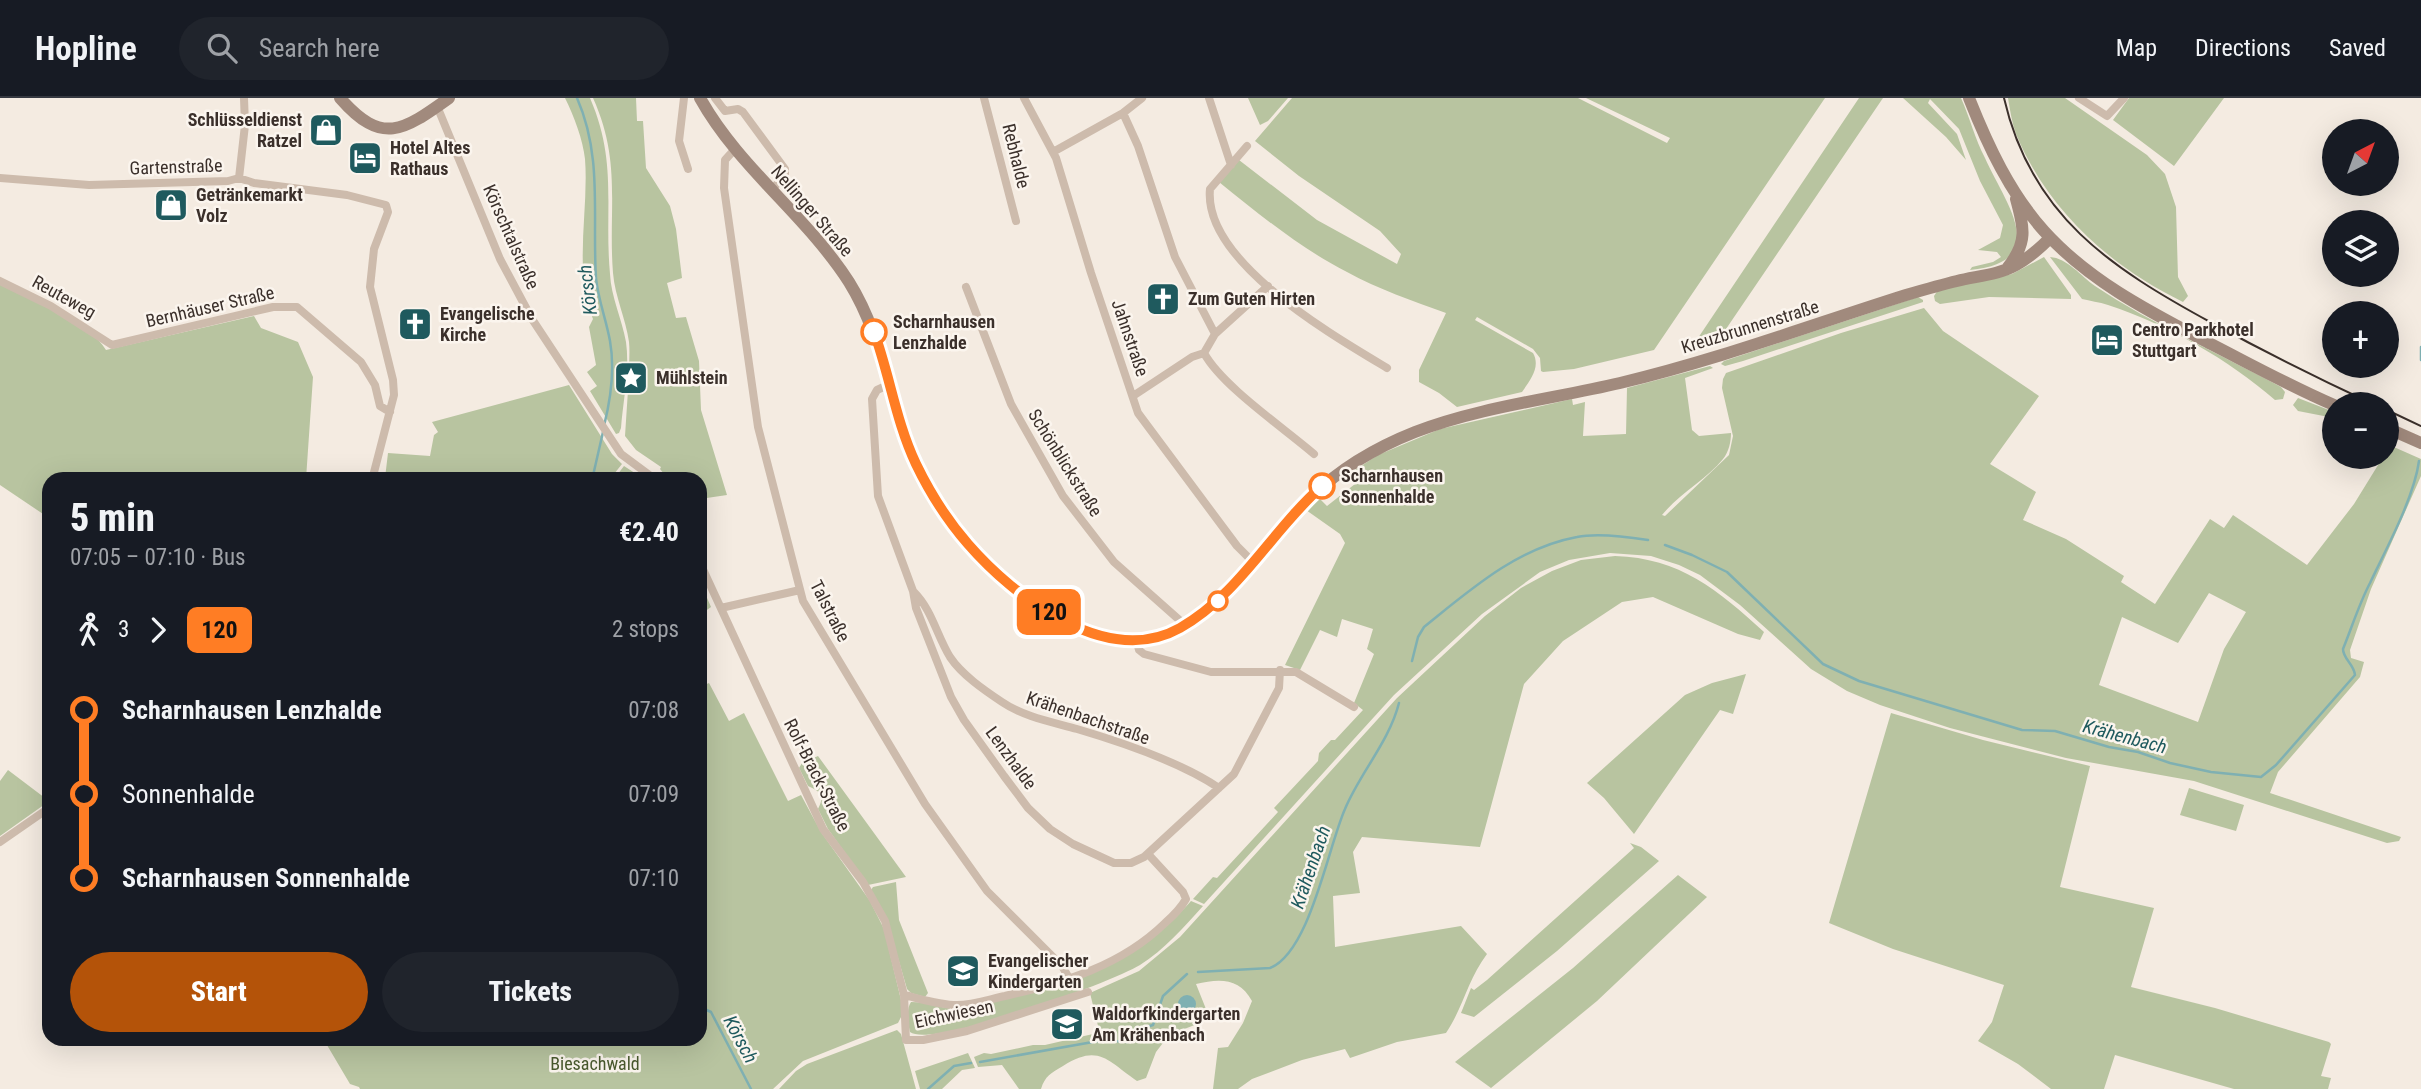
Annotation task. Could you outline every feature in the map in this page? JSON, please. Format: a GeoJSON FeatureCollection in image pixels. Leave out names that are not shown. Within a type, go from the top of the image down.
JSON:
{"type":"FeatureCollection","features":[{"type":"Feature","properties":{"kind":"main road"},"geometry":{"type":"LineString","coordinates":[[340,98],[369,125],[382,130],[406,124],[449,98]]}},
{"type":"Feature","properties":{"kind":"main road","name":"Nellinger Straße"},"geometry":{"type":"LineString","coordinates":[[700,98],[735,149],[822,245],[852,287],[874,332],[901,426],[915,463],[942,510],[973,550],[1022,594],[1060,618],[1100,635],[1119,639],[1160,636],[1185,625],[1217,602],[1292,516],[1330,480],[1390,443],[1448,421]]}},
{"type":"Feature","properties":{"kind":"main road"},"geometry":{"type":"LineString","coordinates":[[1969,98],[1986,139],[2013,189],[2050,238],[2091,274],[2139,305],[2322,399]]}},
{"type":"Feature","properties":{"kind":"main road"},"geometry":{"type":"LineString","coordinates":[[2006,269],[2019,252],[2023,240],[2022,223],[2013,189]]}},
{"type":"Feature","properties":{"kind":"main road","name":"Kreuzbrunnenstraße"},"geometry":{"type":"LineString","coordinates":[[1448,421],[1672,370],[1942,284],[2006,269],[2025,260],[2050,238]]}},
{"type":"Feature","properties":{"kind":"main road"},"geometry":{"type":"LineString","coordinates":[[2399,433],[2421,443]]}},
{"type":"Feature","properties":{"kind":"street"},"geometry":{"type":"LineString","coordinates":[[239,178],[244,98]]}},
{"type":"Feature","properties":{"kind":"street"},"geometry":{"type":"LineString","coordinates":[[684,98],[679,141],[688,169]]}},
{"type":"Feature","properties":{"kind":"street"},"geometry":{"type":"LineString","coordinates":[[715,98],[724,111],[738,109],[743,112],[785,169],[785,176],[771,190]]}},
{"type":"Feature","properties":{"kind":"street","name":"Rebhalde"},"geometry":{"type":"LineString","coordinates":[[984,98],[1016,221]]}},
{"type":"Feature","properties":{"kind":"street","name":"Jahnstraße"},"geometry":{"type":"LineString","coordinates":[[1024,98],[1054,152],[1091,273],[1142,419],[1237,546],[1253,562]]}},
{"type":"Feature","properties":{"kind":"street"},"geometry":{"type":"LineString","coordinates":[[1054,152],[1123,113],[1142,98]]}},
{"type":"Feature","properties":{"kind":"street"},"geometry":{"type":"LineString","coordinates":[[1209,98],[1231,165]]}},
{"type":"Feature","properties":{"kind":"street"},"geometry":{"type":"LineString","coordinates":[[2079,98],[2105,116],[2110,115],[2124,98]]}},
{"type":"Feature","properties":{"kind":"street","name":"Körschtalstraße"},"geometry":{"type":"LineString","coordinates":[[437,106],[509,277],[535,324],[615,445],[627,459],[645,472]]}},
{"type":"Feature","properties":{"kind":"street"},"geometry":{"type":"LineString","coordinates":[[1123,113],[1138,146],[1178,265],[1215,334]]}},
{"type":"Feature","properties":{"kind":"street"},"geometry":{"type":"LineString","coordinates":[[1247,146],[1210,189],[1209,204],[1213,218],[1231,250],[1268,286],[1317,323],[1387,368]]}},
{"type":"Feature","properties":{"kind":"street","name":"Talstraße"},"geometry":{"type":"LineString","coordinates":[[735,149],[725,160],[724,188],[749,370],[762,446],[800,590],[818,626],[925,804],[987,891],[1062,966],[1069,978]]}},
{"type":"Feature","properties":{"kind":"street","name":"Gartenstraße"},"geometry":{"type":"LineString","coordinates":[[0,178],[89,185],[228,181],[239,178],[254,183],[347,195],[381,204],[388,210],[374,249],[370,287],[393,380],[394,395],[390,412]]}},
{"type":"Feature","properties":{"kind":"street","name":"Reuteweg"},"geometry":{"type":"LineString","coordinates":[[0,281],[47,304],[103,337],[110,344]]}},
{"type":"Feature","properties":{"kind":"street"},"geometry":{"type":"LineString","coordinates":[[1133,396],[1192,357],[1204,353],[1215,334],[1268,286]]}},
{"type":"Feature","properties":{"kind":"street","name":"Schönblickstraße"},"geometry":{"type":"LineString","coordinates":[[966,287],[1011,404],[1063,496],[1114,562],[1185,625]]}},
{"type":"Feature","properties":{"kind":"street","name":"Bernhäuser Straße"},"geometry":{"type":"LineString","coordinates":[[110,344],[273,307],[297,307],[361,362],[375,385],[380,406],[390,412]]}},
{"type":"Feature","properties":{"kind":"street"},"geometry":{"type":"LineString","coordinates":[[1204,353],[1219,374],[1314,454]]}},
{"type":"Feature","properties":{"kind":"street","name":"Lenzhalde"},"geometry":{"type":"LineString","coordinates":[[890,384],[878,389],[872,399],[877,484],[883,511],[913,592],[916,608],[951,697],[967,725],[1028,808],[1058,835],[1106,860],[1130,863],[1148,854]]}},
{"type":"Feature","properties":{"kind":"street"},"geometry":{"type":"LineString","coordinates":[[374,472],[390,412]]}},
{"type":"Feature","properties":{"kind":"street","name":"Rolf-Brack-Straße"},"geometry":{"type":"LineString","coordinates":[[707,578],[823,829],[863,882],[882,916],[904,995],[906,1040]]}},
{"type":"Feature","properties":{"kind":"street"},"geometry":{"type":"LineString","coordinates":[[721,608],[800,590]]}},
{"type":"Feature","properties":{"kind":"street","name":"Krähenbachstraße"},"geometry":{"type":"LineString","coordinates":[[913,592],[924,604],[954,662],[1007,706],[1030,716],[1119,743],[1205,779],[1220,788]]}},
{"type":"Feature","properties":{"kind":"street"},"geometry":{"type":"LineString","coordinates":[[1136,639],[1139,650],[1144,654],[1206,671],[1280,670],[1298,673],[1354,707]]}},
{"type":"Feature","properties":{"kind":"street"},"geometry":{"type":"LineString","coordinates":[[904,995],[961,1005],[1024,992],[1113,961],[1138,946],[1157,930],[1184,903],[1184,894],[1148,854],[1238,769],[1279,688],[1280,670]]}},
{"type":"Feature","properties":{"kind":"street"},"geometry":{"type":"LineString","coordinates":[[0,842],[42,813]]}},
{"type":"Feature","properties":{"kind":"street","name":"Eichwiesen"},"geometry":{"type":"LineString","coordinates":[[906,1040],[923,1040],[967,1031],[1088,992]]}},
{"type":"Feature","properties":{"kind":"green space"},"geometry":{"type":"Polygon","coordinates":[[[565,98],[590,98],[604,144],[611,283],[627,353],[621,428],[616,434],[590,391],[597,386],[587,372],[596,365],[589,327],[593,319],[584,281],[585,159],[578,128],[565,98]]]}},
{"type":"Feature","properties":{"kind":"green space"},"geometry":{"type":"Polygon","coordinates":[[[593,98],[636,98],[637,121],[643,121],[646,168],[670,206],[676,229],[682,278],[667,283],[676,318],[686,317],[699,361],[701,410],[727,495],[707,498],[707,472],[662,472],[661,467],[636,450],[625,436],[628,390],[636,383],[634,375],[629,374],[629,342],[613,273],[611,165],[602,121],[593,98]]]}},
{"type":"Feature","properties":{"kind":"green space"},"geometry":{"type":"Polygon","coordinates":[[[1248,98],[1288,98],[1268,121],[1260,125],[1248,98]]]}},
{"type":"Feature","properties":{"kind":"green space"},"geometry":{"type":"Polygon","coordinates":[[[1292,98],[1578,98],[1667,143],[1670,138],[1586,98],[1825,98],[1654,350],[1574,369],[1543,372],[1540,358],[1533,349],[1477,317],[1475,320],[1533,353],[1535,368],[1522,392],[1457,407],[1419,382],[1419,370],[1446,313],[1383,289],[1330,263],[1281,230],[1219,182],[1239,160],[1317,220],[1397,264],[1401,254],[1380,231],[1299,176],[1255,141],[1292,98]]]}},
{"type":"Feature","properties":{"kind":"green space"},"geometry":{"type":"Polygon","coordinates":[[[1859,98],[1883,98],[1726,329],[1698,338],[1859,98]]]}},
{"type":"Feature","properties":{"kind":"green space"},"geometry":{"type":"Polygon","coordinates":[[[1903,98],[1961,98],[2016,227],[2017,242],[2010,255],[1996,265],[1970,270],[2001,257],[1997,252],[1978,250],[2000,238],[2003,225],[1980,181],[1959,129],[1930,99],[1928,103],[1957,134],[1966,160],[1946,137],[1903,98]]]}},
{"type":"Feature","properties":{"kind":"green space"},"geometry":{"type":"Polygon","coordinates":[[[2008,98],[2065,98],[2147,155],[2165,174],[2176,207],[2178,277],[2188,296],[2183,302],[2156,288],[2107,253],[2064,212],[2029,162],[2015,130],[2008,98]]]}},
{"type":"Feature","properties":{"kind":"green space"},"geometry":{"type":"Polygon","coordinates":[[[2129,98],[2224,98],[2174,166],[2113,120],[2129,98]]]}},
{"type":"Feature","properties":{"kind":"green space"},"geometry":{"type":"Polygon","coordinates":[[[2044,257],[2071,295],[2071,299],[1989,297],[1940,304],[1935,301],[1934,296],[1938,290],[2012,274],[2044,257]]]}},
{"type":"Feature","properties":{"kind":"green space"},"geometry":{"type":"Polygon","coordinates":[[[2050,257],[2068,264],[2095,286],[2140,313],[2281,387],[2285,392],[2283,399],[2275,400],[2218,357],[2153,322],[2105,304],[2082,299],[2050,257]]]}},
{"type":"Feature","properties":{"kind":"green space"},"geometry":{"type":"Polygon","coordinates":[[[0,284],[74,321],[99,340],[106,350],[254,316],[261,328],[298,342],[313,377],[306,472],[42,472],[42,513],[0,485],[0,284]]]}},
{"type":"Feature","properties":{"kind":"green space"},"geometry":{"type":"Polygon","coordinates":[[[1918,297],[1923,302],[1743,361],[1725,366],[1721,364],[1724,361],[1918,297]]]}},
{"type":"Feature","properties":{"kind":"green space"},"geometry":{"type":"Polygon","coordinates":[[[1924,308],[1943,331],[2039,396],[1990,464],[2036,492],[2023,520],[2066,539],[2124,576],[2121,582],[2155,604],[2210,519],[2224,528],[2233,515],[2307,565],[2354,504],[2376,469],[2399,469],[2399,449],[2421,459],[2421,476],[2371,589],[2350,650],[2351,658],[2364,662],[2360,677],[2278,772],[2270,793],[2401,837],[2399,841],[2387,843],[2194,781],[2066,758],[1950,728],[1880,705],[1847,691],[1811,669],[1740,605],[1700,575],[1651,556],[1610,553],[1569,560],[1540,572],[1482,614],[1394,695],[1204,904],[1193,899],[1213,877],[1217,878],[1278,812],[1274,808],[1318,761],[1319,753],[1363,710],[1354,703],[1374,654],[1367,649],[1373,629],[1342,619],[1337,637],[1320,630],[1300,670],[1285,665],[1345,543],[1340,534],[1306,510],[1320,499],[1327,506],[1355,484],[1351,477],[1343,482],[1341,479],[1378,455],[1440,429],[1572,399],[1573,405],[1585,402],[1583,436],[1626,434],[1627,388],[1710,366],[1713,368],[1685,378],[1692,430],[1699,436],[1731,433],[1729,446],[1717,466],[1669,507],[1662,515],[1665,516],[1729,455],[1733,436],[1722,388],[1726,373],[1841,333],[1924,308]],[[2209,593],[2178,643],[2122,617],[2099,685],[2198,722],[2224,649],[2246,612],[2209,593]]]}},
{"type":"Feature","properties":{"kind":"green space"},"geometry":{"type":"Polygon","coordinates":[[[569,385],[612,454],[622,464],[616,472],[386,472],[388,453],[430,456],[434,435],[438,432],[432,422],[569,385]]]}},
{"type":"Feature","properties":{"kind":"green space"},"geometry":{"type":"Polygon","coordinates":[[[2298,398],[2322,407],[2322,416],[2298,411],[2293,405],[2298,398]]]}},
{"type":"Feature","properties":{"kind":"green space"},"geometry":{"type":"Polygon","coordinates":[[[624,466],[633,472],[619,472],[624,466]]]}},
{"type":"Feature","properties":{"kind":"green space"},"geometry":{"type":"Polygon","coordinates":[[[1615,556],[1659,563],[1697,579],[1764,632],[1760,640],[1738,634],[1653,597],[1622,602],[1563,641],[1524,684],[1480,847],[1362,837],[1353,852],[1360,893],[1333,896],[1335,947],[1461,926],[1487,954],[1446,1033],[1397,1042],[1350,1058],[1345,1049],[1302,1060],[1252,1079],[1238,1089],[1213,1089],[1218,1048],[1228,1047],[1243,1023],[1252,1001],[1242,988],[1235,984],[1213,981],[1196,984],[1210,1019],[1169,1035],[1156,1052],[1146,1078],[1137,1081],[1110,1061],[1095,1055],[1075,1059],[1052,1073],[1041,1089],[1019,1089],[1002,1065],[978,1067],[974,1057],[984,1053],[1045,1045],[1093,1034],[1099,1030],[1090,993],[1139,971],[1180,937],[1397,698],[1485,616],[1521,588],[1552,571],[1581,560],[1615,556]]]}},
{"type":"Feature","properties":{"kind":"green space"},"geometry":{"type":"Polygon","coordinates":[[[1746,674],[1733,714],[1720,710],[1634,834],[1604,798],[1587,783],[1685,695],[1712,683],[1746,674]]]}},
{"type":"Feature","properties":{"kind":"green space","name":"Biesachwald"},"geometry":{"type":"Polygon","coordinates":[[[709,683],[729,721],[744,713],[788,801],[801,795],[821,832],[870,901],[884,929],[901,1000],[902,1015],[898,1023],[803,1061],[773,1089],[360,1089],[350,1084],[328,1046],[707,1046],[709,683]]]}},
{"type":"Feature","properties":{"kind":"green space"},"geometry":{"type":"Polygon","coordinates":[[[1891,713],[1983,740],[2090,766],[2060,887],[2154,908],[2131,987],[2215,1008],[2329,1042],[2331,1044],[2321,1076],[2331,1078],[2328,1089],[2234,1089],[2115,1055],[2104,1089],[2051,1089],[2018,1064],[1978,1041],[1992,1022],[2004,985],[1893,949],[1829,923],[1891,713]]]}},
{"type":"Feature","properties":{"kind":"green space"},"geometry":{"type":"Polygon","coordinates":[[[818,756],[906,877],[868,885],[828,829],[818,809],[820,795],[808,786],[799,768],[802,763],[818,756]]]}},
{"type":"Feature","properties":{"kind":"green space"},"geometry":{"type":"Polygon","coordinates":[[[8,770],[42,796],[42,806],[0,836],[0,781],[8,770]]]}},
{"type":"Feature","properties":{"kind":"green space"},"geometry":{"type":"Polygon","coordinates":[[[2189,788],[2244,805],[2236,831],[2180,815],[2189,788]]]}},
{"type":"Feature","properties":{"kind":"green space"},"geometry":{"type":"Polygon","coordinates":[[[1630,843],[1641,847],[1659,861],[1557,951],[1474,1017],[1461,1013],[1471,988],[1474,990],[1487,980],[1634,848],[1630,843]]]}},
{"type":"Feature","properties":{"kind":"green space"},"geometry":{"type":"Polygon","coordinates":[[[1678,875],[1707,897],[1597,1001],[1491,1088],[1455,1062],[1573,968],[1678,875]]]}},
{"type":"Feature","properties":{"kind":"green space"},"geometry":{"type":"Polygon","coordinates":[[[896,882],[899,920],[928,993],[925,997],[907,989],[887,920],[871,890],[873,887],[896,882]]]}},
{"type":"Feature","properties":{"kind":"green space"},"geometry":{"type":"Polygon","coordinates":[[[1191,901],[1203,906],[1157,952],[1140,965],[1123,973],[1061,998],[985,1023],[925,1035],[910,1032],[908,1012],[911,1002],[953,1009],[967,1008],[1072,980],[1134,951],[1153,938],[1191,901]]]}},
{"type":"Feature","properties":{"kind":"green space"},"geometry":{"type":"Polygon","coordinates":[[[897,1030],[901,1034],[916,1089],[779,1089],[796,1071],[807,1064],[897,1030]]]}},
{"type":"Feature","properties":{"kind":"green space"},"geometry":{"type":"Polygon","coordinates":[[[968,1053],[975,1068],[962,1070],[942,1089],[920,1089],[915,1071],[968,1053]]]}},
{"type":"Feature","properties":{"kind":"water"},"geometry":{"type":"Polygon","coordinates":[[[1183,995],[1191,995],[1196,1004],[1194,1011],[1183,1013],[1178,1008],[1178,1000],[1183,995]]]}},
{"type":"Feature","properties":{"kind":"waterway","name":"Körsch"},"geometry":{"type":"LineString","coordinates":[[577,98],[590,142],[595,187],[596,278],[612,362],[612,384],[604,426]]}},
{"type":"Feature","properties":{"kind":"waterway","name":"Krähenbach"},"geometry":{"type":"LineString","coordinates":[[2421,347],[2421,360]]}},
{"type":"Feature","properties":{"kind":"waterway","name":"Körsch"},"geometry":{"type":"LineString","coordinates":[[594,472],[603,432]]}},
{"type":"Feature","properties":{"kind":"waterway","name":"Krähenbach"},"geometry":{"type":"LineString","coordinates":[[1665,545],[1727,572],[1823,664],[1859,681],[2022,730],[2055,731],[2170,763],[2211,772],[2261,777],[2276,765],[2355,675],[2343,649],[2362,599],[2406,507],[2419,461]]}},
{"type":"Feature","properties":{"kind":"waterway","name":"Krähenbach"},"geometry":{"type":"LineString","coordinates":[[1412,661],[1418,637],[1424,627],[1495,572],[1534,550],[1585,536],[1603,535],[1648,540]]}},
{"type":"Feature","properties":{"kind":"waterway","name":"Krähenbach"},"geometry":{"type":"LineString","coordinates":[[1198,972],[1270,968],[1284,958],[1296,942],[1316,897],[1345,809],[1388,731],[1399,703]]}},
{"type":"Feature","properties":{"kind":"waterway","name":"Krähenbach"},"geometry":{"type":"LineString","coordinates":[[980,1062],[1104,1040],[1127,1042],[1140,1029],[1153,1025],[1163,996],[1187,974]]}},
{"type":"Feature","properties":{"kind":"waterway","name":"Körsch"},"geometry":{"type":"LineString","coordinates":[[707,1010],[711,1012],[751,1089]]}},
{"type":"Feature","properties":{"kind":"waterway","name":"Krähenbach"},"geometry":{"type":"LineString","coordinates":[[928,1089],[954,1066],[971,1063]]}},
{"type":"Feature","properties":{"kind":"tram line"},"geometry":{"type":"LineString","coordinates":[[2004,98],[2017,139],[2034,175],[2055,207],[2080,234],[2109,259],[2212,323],[2348,392]]}},
{"type":"Feature","properties":{"kind":"tram line"},"geometry":{"type":"LineString","coordinates":[[2399,416],[2421,426]]}},
{"type":"Feature","properties":{"kind":"bus line","name":"120"},"geometry":{"type":"LineString","coordinates":[[874,332],[908,446],[946,516],[967,544],[998,575],[1044,609],[1093,633],[1130,640],[1151,638],[1179,629],[1209,609],[1224,595],[1285,524],[1322,486]]}},
{"type":"Feature","properties":{"kind":"place","name":"Schlüsseldienst Ratzel"},"geometry":{"type":"Point","coordinates":[326,130]}},
{"type":"Feature","properties":{"kind":"place","name":"Hotel Altes Rathaus"},"geometry":{"type":"Point","coordinates":[365,158]}},
{"type":"Feature","properties":{"kind":"place","name":"Getränkemarkt Volz"},"geometry":{"type":"Point","coordinates":[171,205]}},
{"type":"Feature","properties":{"kind":"place","name":"Zum Guten Hirten"},"geometry":{"type":"Point","coordinates":[1163,299]}},
{"type":"Feature","properties":{"kind":"place","name":"Evangelische Kirche"},"geometry":{"type":"Point","coordinates":[415,324]}},
{"type":"Feature","properties":{"kind":"place","name":"Scharnhausen Lenzhalde"},"geometry":{"type":"Point","coordinates":[874,332]}},
{"type":"Feature","properties":{"kind":"place","name":"Centro Parkhotel Stuttgart"},"geometry":{"type":"Point","coordinates":[2107,340]}},
{"type":"Feature","properties":{"kind":"place","name":"Mühlstein"},"geometry":{"type":"Point","coordinates":[631,378]}},
{"type":"Feature","properties":{"kind":"place","name":"Scharnhausen Sonnenhalde"},"geometry":{"type":"Point","coordinates":[1322,486]}},
{"type":"Feature","properties":{"kind":"place","name":"Evangelischer Kindergarten"},"geometry":{"type":"Point","coordinates":[963,971]}},
{"type":"Feature","properties":{"kind":"place","name":"Waldorfkindergarten Am Krähenbach"},"geometry":{"type":"Point","coordinates":[1067,1024]}}]}
